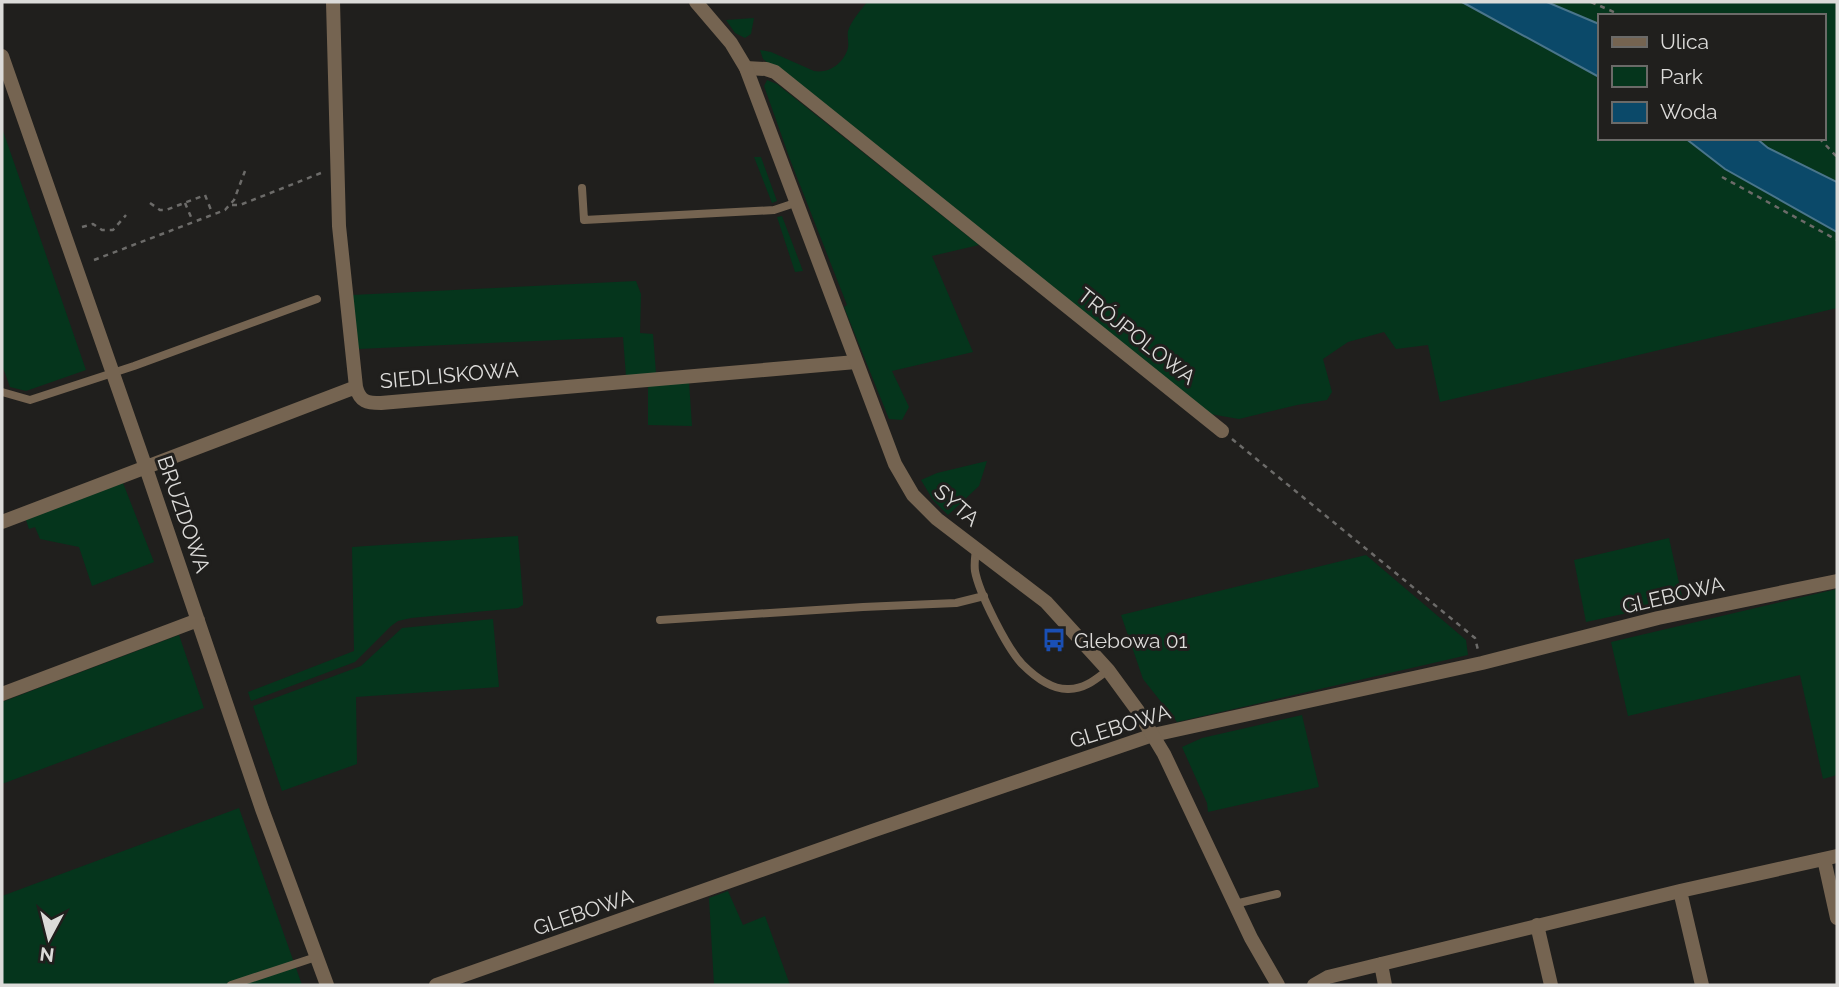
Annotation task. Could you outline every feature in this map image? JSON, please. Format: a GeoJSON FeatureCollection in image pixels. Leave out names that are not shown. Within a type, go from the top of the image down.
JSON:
{"type":"FeatureCollection","features":[{"type":"Feature","properties":{"kind":"street","name":"SIEDLISKOWA"},"geometry":{"type":"LineString","coordinates":[[333,2],[339,226],[358,397],[364,401],[381,402],[856,362]]}},
{"type":"Feature","properties":{"kind":"street","name":"SYTA"},"geometry":{"type":"LineString","coordinates":[[696,2],[731,43],[746,68],[895,464],[913,495],[937,519],[1046,602],[1108,670],[1153,735],[1260,956],[1278,985]]}},
{"type":"Feature","properties":{"kind":"street","name":"BRUZDOWA"},"geometry":{"type":"LineString","coordinates":[[2,56],[327,985]]}},
{"type":"Feature","properties":{"kind":"street","name":"TRÓJPOLOWA"},"geometry":{"type":"LineString","coordinates":[[746,68],[757,67],[775,72],[1222,430]]}},
{"type":"Feature","properties":{"kind":"street"},"geometry":{"type":"LineString","coordinates":[[2,522],[356,387]]}},
{"type":"Feature","properties":{"kind":"street","name":"GLEBOWA"},"geometry":{"type":"LineString","coordinates":[[436,985],[1153,735],[1482,663],[1658,618],[1837,581]]}},
{"type":"Feature","properties":{"kind":"street"},"geometry":{"type":"LineString","coordinates":[[2,694],[198,620]]}},
{"type":"Feature","properties":{"kind":"street"},"geometry":{"type":"LineString","coordinates":[[1314,985],[1328,977],[1537,925],[1830,857],[1837,918]]}},
{"type":"Feature","properties":{"kind":"street"},"geometry":{"type":"LineString","coordinates":[[1680,891],[1702,985]]}},
{"type":"Feature","properties":{"kind":"street"},"geometry":{"type":"LineString","coordinates":[[1537,925],[1550,985]]}},
{"type":"Feature","properties":{"kind":"street"},"geometry":{"type":"LineString","coordinates":[[1381,964],[1385,985]]}},
{"type":"Feature","properties":{"kind":"lane"},"geometry":{"type":"LineString","coordinates":[[583,188],[584,220],[774,210],[795,203]]}},
{"type":"Feature","properties":{"kind":"lane"},"geometry":{"type":"LineString","coordinates":[[2,392],[30,400],[317,299]]}},
{"type":"Feature","properties":{"kind":"lane"},"geometry":{"type":"LineString","coordinates":[[976,550],[974,569],[984,596],[1010,647],[1022,664],[1045,682],[1058,688],[1083,688],[1108,670]]}},
{"type":"Feature","properties":{"kind":"lane"},"geometry":{"type":"LineString","coordinates":[[660,620],[956,603],[984,596]]}},
{"type":"Feature","properties":{"kind":"lane"},"geometry":{"type":"LineString","coordinates":[[1235,904],[1277,894]]}},
{"type":"Feature","properties":{"kind":"lane"},"geometry":{"type":"LineString","coordinates":[[231,985],[316,957]]}},
{"type":"Feature","properties":{"kind":"path"},"geometry":{"type":"LineString","coordinates":[[1591,2],[1618,14]]}},
{"type":"Feature","properties":{"kind":"path"},"geometry":{"type":"LineString","coordinates":[[1821,140],[1837,157]]}},
{"type":"Feature","properties":{"kind":"path"},"geometry":{"type":"LineString","coordinates":[[231,205],[240,205],[332,169]]}},
{"type":"Feature","properties":{"kind":"path"},"geometry":{"type":"LineString","coordinates":[[94,260],[225,210],[231,205],[245,171]]}},
{"type":"Feature","properties":{"kind":"path"},"geometry":{"type":"LineString","coordinates":[[1722,177],[1837,240]]}},
{"type":"Feature","properties":{"kind":"path"},"geometry":{"type":"LineString","coordinates":[[150,203],[163,210],[205,195],[211,210]]}},
{"type":"Feature","properties":{"kind":"path"},"geometry":{"type":"LineString","coordinates":[[185,203],[191,217]]}},
{"type":"Feature","properties":{"kind":"path"},"geometry":{"type":"LineString","coordinates":[[82,227],[93,224],[102,230],[113,230],[126,215]]}},
{"type":"Feature","properties":{"kind":"path"},"geometry":{"type":"LineString","coordinates":[[1222,430],[1475,638],[1482,663]]}},
{"type":"Feature","properties":{"kind":"green space"},"geometry":{"type":"Polygon","coordinates":[[[867,2],[1462,2],[1598,76],[1598,140],[1688,140],[1725,169],[1837,232],[1837,308],[1440,402],[1428,345],[1396,349],[1384,332],[1348,342],[1323,359],[1332,392],[1327,400],[1239,419],[1210,414],[763,59],[760,50],[771,52],[814,71],[830,69],[839,63],[846,53],[849,27],[867,2]]]}},
{"type":"Feature","properties":{"kind":"green space"},"geometry":{"type":"Polygon","coordinates":[[[1547,2],[1837,2],[1837,182],[1785,159],[1759,140],[1825,140],[1825,14],[1598,14],[1598,25],[1547,2]]]}},
{"type":"Feature","properties":{"kind":"green space"},"geometry":{"type":"Polygon","coordinates":[[[754,18],[751,34],[745,38],[735,33],[726,20],[754,18]]]}},
{"type":"Feature","properties":{"kind":"green space"},"geometry":{"type":"Polygon","coordinates":[[[767,80],[777,84],[979,245],[932,256],[973,352],[892,371],[909,407],[902,420],[889,419],[844,307],[847,305],[764,86],[767,80]]]}},
{"type":"Feature","properties":{"kind":"green space"},"geometry":{"type":"Polygon","coordinates":[[[2,128],[86,370],[26,391],[10,387],[2,365],[2,128]]]}},
{"type":"Feature","properties":{"kind":"green space"},"geometry":{"type":"Polygon","coordinates":[[[754,157],[761,157],[777,201],[772,203],[754,157]]]}},
{"type":"Feature","properties":{"kind":"green space"},"geometry":{"type":"Polygon","coordinates":[[[782,216],[803,271],[795,272],[777,217],[782,216]]]}},
{"type":"Feature","properties":{"kind":"green space"},"geometry":{"type":"Polygon","coordinates":[[[636,281],[641,294],[640,333],[653,334],[656,373],[626,376],[623,337],[358,349],[352,295],[636,281]]]}},
{"type":"Feature","properties":{"kind":"green space"},"geometry":{"type":"Polygon","coordinates":[[[689,382],[692,426],[648,425],[648,386],[689,382]]]}},
{"type":"Feature","properties":{"kind":"green space"},"geometry":{"type":"Polygon","coordinates":[[[987,461],[979,486],[948,515],[933,500],[921,480],[937,473],[987,461]]]}},
{"type":"Feature","properties":{"kind":"green space"},"geometry":{"type":"Polygon","coordinates":[[[123,483],[154,562],[92,586],[79,547],[40,539],[35,527],[29,529],[26,520],[123,483]]]}},
{"type":"Feature","properties":{"kind":"green space"},"geometry":{"type":"Polygon","coordinates":[[[518,536],[523,605],[518,608],[398,621],[355,662],[251,701],[248,692],[354,651],[352,547],[518,536]]]}},
{"type":"Feature","properties":{"kind":"green space"},"geometry":{"type":"Polygon","coordinates":[[[1669,538],[1683,601],[1586,622],[1574,560],[1669,538]]]}},
{"type":"Feature","properties":{"kind":"green space"},"geometry":{"type":"Polygon","coordinates":[[[1366,555],[1466,640],[1468,655],[1177,722],[1143,679],[1121,615],[1366,555]]]}},
{"type":"Feature","properties":{"kind":"green space"},"geometry":{"type":"Polygon","coordinates":[[[1837,589],[1837,775],[1823,779],[1800,675],[1628,716],[1611,642],[1837,589]]]}},
{"type":"Feature","properties":{"kind":"green space"},"geometry":{"type":"Polygon","coordinates":[[[493,619],[499,687],[356,697],[357,764],[282,791],[253,706],[361,666],[402,628],[493,619]]]}},
{"type":"Feature","properties":{"kind":"green space"},"geometry":{"type":"Polygon","coordinates":[[[179,635],[204,708],[2,784],[2,702],[179,635]]]}},
{"type":"Feature","properties":{"kind":"green space"},"geometry":{"type":"Polygon","coordinates":[[[1302,715],[1319,787],[1208,812],[1207,803],[1182,747],[1202,738],[1302,715]]]}},
{"type":"Feature","properties":{"kind":"green space"},"geometry":{"type":"Polygon","coordinates":[[[239,808],[302,985],[2,985],[2,896],[239,808]]]}},
{"type":"Feature","properties":{"kind":"green space"},"geometry":{"type":"Polygon","coordinates":[[[728,891],[743,925],[765,916],[790,985],[714,985],[709,898],[728,891]]]}},
{"type":"Feature","properties":{"kind":"water"},"geometry":{"type":"Polygon","coordinates":[[[1462,2],[1547,2],[1598,24],[1598,76],[1462,2]]]}},
{"type":"Feature","properties":{"kind":"water"},"geometry":{"type":"Polygon","coordinates":[[[1688,140],[1758,140],[1768,148],[1837,182],[1837,232],[1725,169],[1688,140]]]}},
{"type":"Feature","properties":{"kind":"place","name":"Glebowa 01"},"geometry":{"type":"Point","coordinates":[1054,640]}}]}
